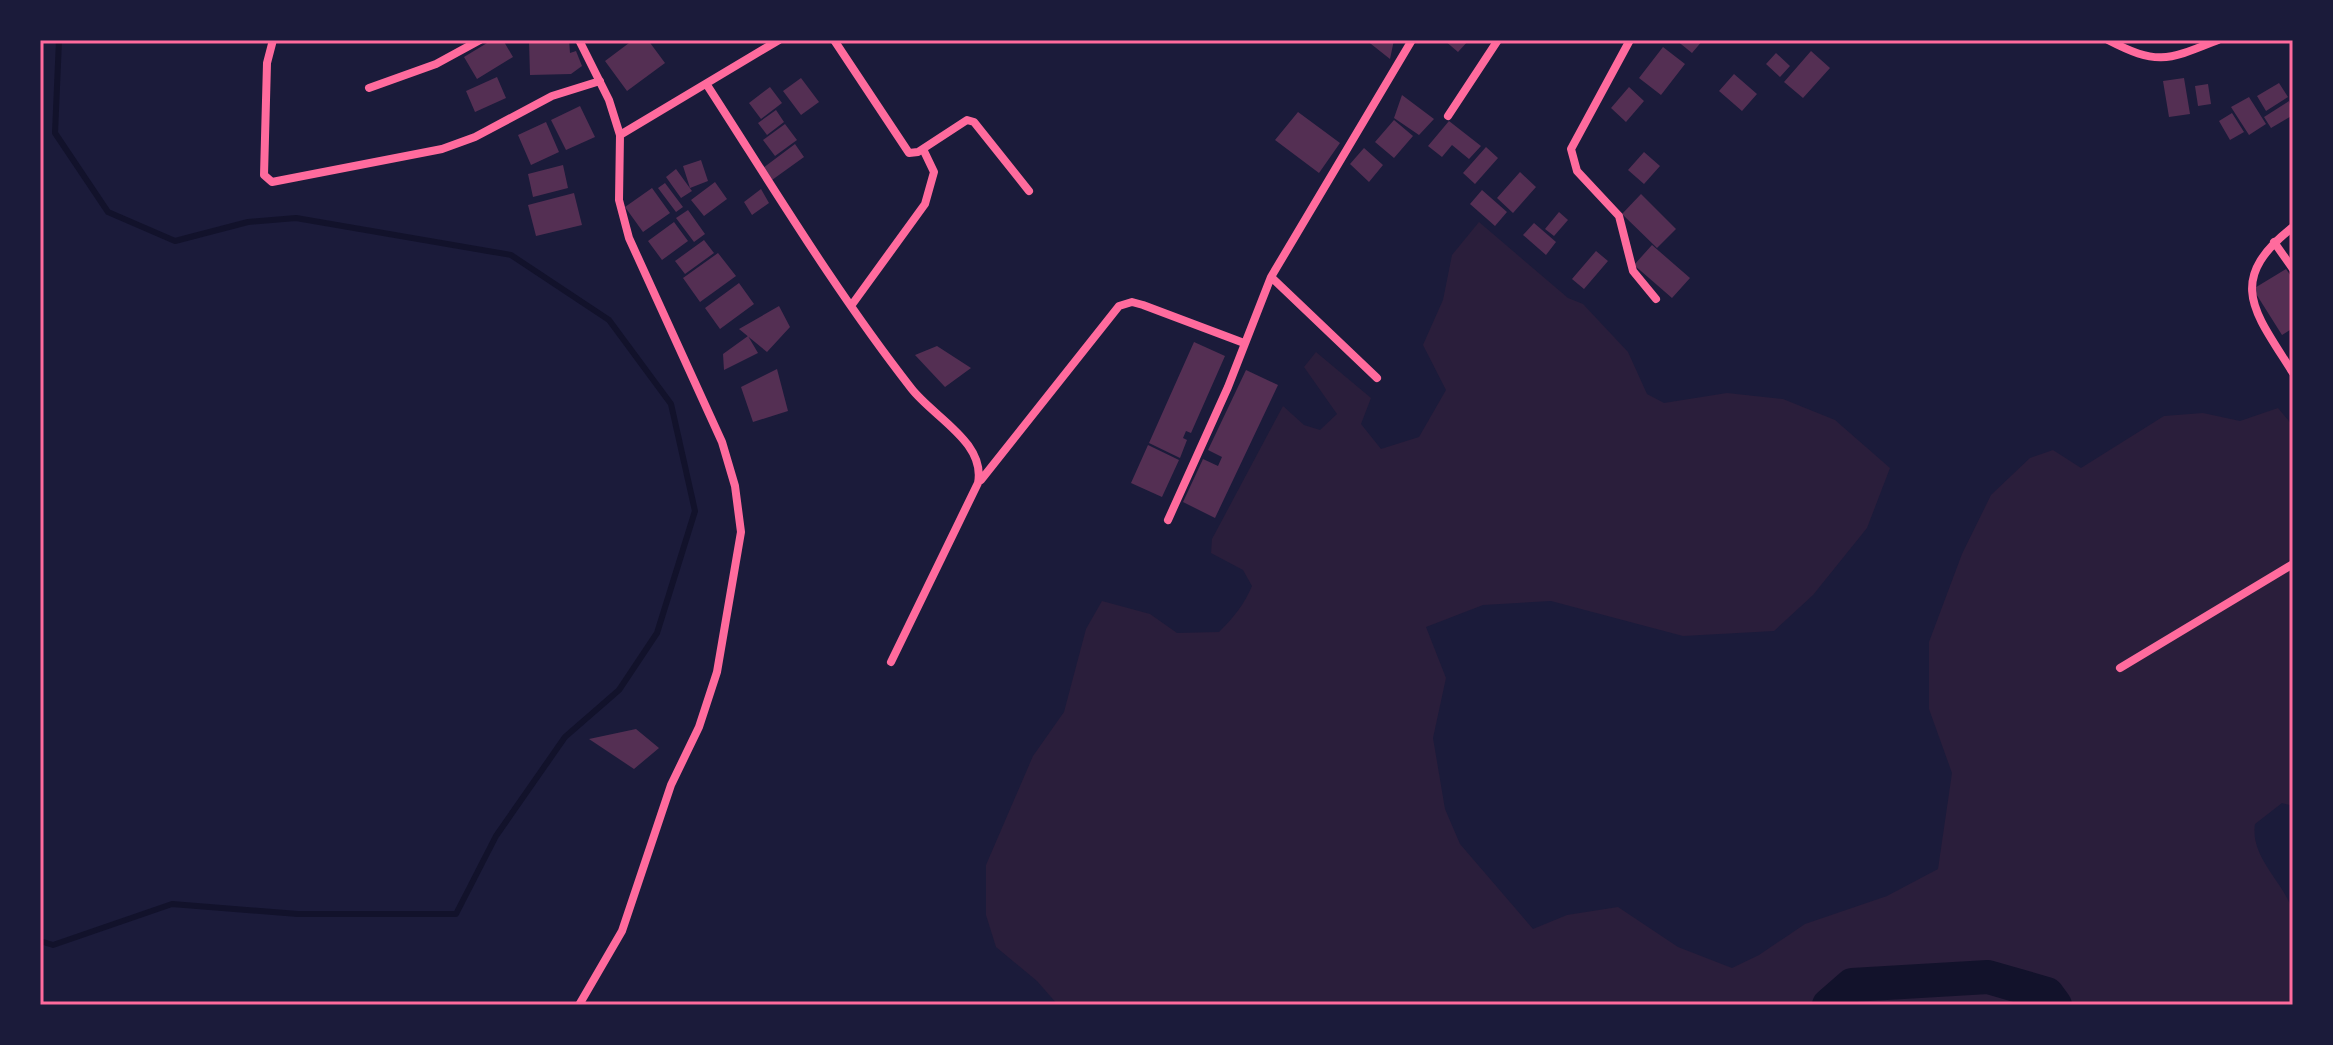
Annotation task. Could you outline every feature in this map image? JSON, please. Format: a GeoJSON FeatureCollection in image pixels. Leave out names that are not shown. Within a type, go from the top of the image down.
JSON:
{"type":"FeatureCollection","features":[{"type":"Feature","properties":{"kind":"street"},"geometry":{"type":"LineString","coordinates":[[273,40],[267,63],[264,175],[272,182],[442,149],[475,137],[552,96],[600,81]]}},
{"type":"Feature","properties":{"kind":"street"},"geometry":{"type":"LineString","coordinates":[[369,88],[436,64],[480,40]]}},
{"type":"Feature","properties":{"kind":"street"},"geometry":{"type":"LineString","coordinates":[[579,40],[600,81],[620,135],[619,200],[629,238],[722,442],[735,486],[741,532],[717,672],[699,727],[671,785],[622,931],[579,1005]]}},
{"type":"Feature","properties":{"kind":"street"},"geometry":{"type":"LineString","coordinates":[[620,135],[779,40]]}},
{"type":"Feature","properties":{"kind":"street"},"geometry":{"type":"LineString","coordinates":[[834,40],[905,151],[912,154],[923,149],[959,122],[974,122],[1029,191]]}},
{"type":"Feature","properties":{"kind":"street"},"geometry":{"type":"LineString","coordinates":[[1168,520],[1271,277],[1412,40]]}},
{"type":"Feature","properties":{"kind":"street"},"geometry":{"type":"LineString","coordinates":[[1448,116],[1498,40]]}},
{"type":"Feature","properties":{"kind":"street"},"geometry":{"type":"LineString","coordinates":[[1630,40],[1571,149],[1577,171],[1619,216],[1633,271],[1656,299]]}},
{"type":"Feature","properties":{"kind":"street"},"geometry":{"type":"LineString","coordinates":[[2108,40],[2144,56],[2169,59],[2218,40]]}},
{"type":"Feature","properties":{"kind":"street"},"geometry":{"type":"LineString","coordinates":[[707,85],[851,306],[913,391],[969,446],[979,464],[978,483]]}},
{"type":"Feature","properties":{"kind":"street"},"geometry":{"type":"LineString","coordinates":[[851,306],[925,204],[934,172],[923,149]]}},
{"type":"Feature","properties":{"kind":"street"},"geometry":{"type":"LineString","coordinates":[[2293,227],[2261,255],[2251,279],[2252,302],[2293,373]]}},
{"type":"Feature","properties":{"kind":"street"},"geometry":{"type":"LineString","coordinates":[[2274,242],[2293,269]]}},
{"type":"Feature","properties":{"kind":"street"},"geometry":{"type":"LineString","coordinates":[[1271,277],[1377,378]]}},
{"type":"Feature","properties":{"kind":"street"},"geometry":{"type":"LineString","coordinates":[[891,662],[978,483],[1119,306],[1132,302],[1143,305],[1244,343]]}},
{"type":"Feature","properties":{"kind":"street"},"geometry":{"type":"LineString","coordinates":[[2120,668],[2293,564]]}},
{"type":"Feature","properties":{"kind":"shaded area"},"geometry":{"type":"Polygon","coordinates":[[[1479,222],[1568,298],[1583,304],[1628,352],[1647,394],[1664,403],[1727,393],[1783,399],[1835,420],[1890,468],[1867,528],[1813,595],[1774,631],[1683,636],[1551,601],[1483,605],[1426,627],[1446,678],[1433,738],[1445,809],[1460,844],[1533,929],[1567,915],[1618,907],[1678,947],[1732,968],[1759,955],[1805,924],[1887,896],[1938,869],[1952,773],[1929,709],[1929,642],[1962,554],[1991,495],[2030,458],[2053,450],[2081,468],[2164,416],[2203,413],[2240,421],[2278,408],[2293,426],[2293,806],[2282,803],[2255,824],[2255,836],[2262,858],[2287,898],[2294,917],[2293,1005],[1058,1005],[1037,981],[996,947],[986,915],[986,865],[1033,756],[1064,712],[1086,629],[1102,601],[1150,614],[1177,633],[1219,632],[1234,616],[1252,586],[1243,570],[1211,553],[1212,539],[1283,406],[1304,425],[1320,430],[1337,414],[1304,367],[1316,352],[1371,398],[1361,424],[1381,449],[1419,437],[1446,390],[1423,345],[1443,300],[1452,255],[1479,222]]]}},
{"type":"Feature","properties":{"kind":"building"},"geometry":{"type":"Polygon","coordinates":[[[492,40],[503,40],[513,57],[477,79],[464,57],[492,40]]]}},
{"type":"Feature","properties":{"kind":"building"},"geometry":{"type":"Polygon","coordinates":[[[529,40],[569,40],[570,53],[576,51],[582,66],[571,74],[530,75],[529,40]]]}},
{"type":"Feature","properties":{"kind":"building"},"geometry":{"type":"Polygon","coordinates":[[[633,40],[648,40],[665,63],[627,91],[605,61],[633,40]]]}},
{"type":"Feature","properties":{"kind":"building"},"geometry":{"type":"Polygon","coordinates":[[[1366,40],[1394,40],[1390,59],[1366,40]]]}},
{"type":"Feature","properties":{"kind":"building"},"geometry":{"type":"Polygon","coordinates":[[[1444,40],[1469,40],[1458,52],[1444,40]]]}},
{"type":"Feature","properties":{"kind":"building"},"geometry":{"type":"Polygon","coordinates":[[[1676,40],[1703,40],[1692,53],[1676,40]]]}},
{"type":"Feature","properties":{"kind":"building"},"geometry":{"type":"Polygon","coordinates":[[[1663,47],[1685,64],[1661,95],[1639,78],[1663,47]]]}},
{"type":"Feature","properties":{"kind":"building"},"geometry":{"type":"Polygon","coordinates":[[[1811,51],[1830,68],[1803,98],[1784,82],[1811,51]]]}},
{"type":"Feature","properties":{"kind":"building"},"geometry":{"type":"Polygon","coordinates":[[[1776,53],[1790,66],[1780,77],[1766,64],[1776,53]]]}},
{"type":"Feature","properties":{"kind":"building"},"geometry":{"type":"Polygon","coordinates":[[[1734,74],[1757,94],[1742,111],[1719,91],[1734,74]]]}},
{"type":"Feature","properties":{"kind":"building"},"geometry":{"type":"Polygon","coordinates":[[[497,77],[506,98],[475,112],[466,91],[497,77]]]}},
{"type":"Feature","properties":{"kind":"building"},"geometry":{"type":"Polygon","coordinates":[[[801,78],[819,102],[801,115],[783,91],[801,78]]]}},
{"type":"Feature","properties":{"kind":"building"},"geometry":{"type":"Polygon","coordinates":[[[2184,78],[2190,114],[2169,117],[2163,81],[2184,78]]]}},
{"type":"Feature","properties":{"kind":"building"},"geometry":{"type":"Polygon","coordinates":[[[2279,83],[2288,97],[2266,111],[2257,96],[2279,83]]]}},
{"type":"Feature","properties":{"kind":"building"},"geometry":{"type":"Polygon","coordinates":[[[2208,84],[2211,104],[2198,106],[2195,86],[2208,84]]]}},
{"type":"Feature","properties":{"kind":"building"},"geometry":{"type":"Polygon","coordinates":[[[770,87],[782,103],[761,119],[749,103],[770,87]]]}},
{"type":"Feature","properties":{"kind":"building"},"geometry":{"type":"Polygon","coordinates":[[[1629,87],[1644,101],[1626,122],[1611,108],[1629,87]]]}},
{"type":"Feature","properties":{"kind":"building"},"geometry":{"type":"Polygon","coordinates":[[[1402,95],[1434,119],[1419,135],[1394,118],[1402,95]]]}},
{"type":"Feature","properties":{"kind":"building"},"geometry":{"type":"Polygon","coordinates":[[[2249,97],[2266,124],[2249,135],[2231,107],[2249,97]]]}},
{"type":"Feature","properties":{"kind":"building"},"geometry":{"type":"Polygon","coordinates":[[[2289,101],[2293,115],[2271,128],[2264,117],[2289,101]]]}},
{"type":"Feature","properties":{"kind":"building"},"geometry":{"type":"Polygon","coordinates":[[[580,106],[595,137],[566,150],[551,120],[580,106]]]}},
{"type":"Feature","properties":{"kind":"building"},"geometry":{"type":"Polygon","coordinates":[[[776,110],[784,122],[767,135],[758,123],[776,110]]]}},
{"type":"Feature","properties":{"kind":"building"},"geometry":{"type":"Polygon","coordinates":[[[1298,112],[1340,143],[1319,173],[1275,140],[1298,112]]]}},
{"type":"Feature","properties":{"kind":"building"},"geometry":{"type":"Polygon","coordinates":[[[2232,113],[2244,132],[2230,140],[2219,121],[2232,113]]]}},
{"type":"Feature","properties":{"kind":"building"},"geometry":{"type":"Polygon","coordinates":[[[1394,120],[1413,136],[1394,158],[1375,142],[1394,120]]]}},
{"type":"Feature","properties":{"kind":"building"},"geometry":{"type":"Polygon","coordinates":[[[1449,121],[1481,146],[1469,159],[1452,145],[1442,157],[1428,146],[1449,121]]]}},
{"type":"Feature","properties":{"kind":"building"},"geometry":{"type":"Polygon","coordinates":[[[546,122],[559,152],[531,165],[518,135],[546,122]]]}},
{"type":"Feature","properties":{"kind":"building"},"geometry":{"type":"Polygon","coordinates":[[[785,124],[797,140],[775,156],[763,140],[785,124]]]}},
{"type":"Feature","properties":{"kind":"building"},"geometry":{"type":"Polygon","coordinates":[[[795,144],[804,157],[772,180],[763,168],[795,144]]]}},
{"type":"Feature","properties":{"kind":"building"},"geometry":{"type":"Polygon","coordinates":[[[1486,147],[1498,158],[1475,184],[1463,173],[1486,147]]]}},
{"type":"Feature","properties":{"kind":"building"},"geometry":{"type":"Polygon","coordinates":[[[1364,148],[1383,165],[1369,182],[1350,164],[1364,148]]]}},
{"type":"Feature","properties":{"kind":"building"},"geometry":{"type":"Polygon","coordinates":[[[1644,152],[1660,166],[1644,184],[1628,170],[1644,152]]]}},
{"type":"Feature","properties":{"kind":"building"},"geometry":{"type":"Polygon","coordinates":[[[701,160],[708,181],[690,188],[683,166],[701,160]]]}},
{"type":"Feature","properties":{"kind":"building"},"geometry":{"type":"Polygon","coordinates":[[[563,165],[568,188],[533,197],[528,174],[563,165]]]}},
{"type":"Feature","properties":{"kind":"building"},"geometry":{"type":"Polygon","coordinates":[[[676,169],[692,191],[681,198],[666,177],[676,169]]]}},
{"type":"Feature","properties":{"kind":"building"},"geometry":{"type":"Polygon","coordinates":[[[1520,172],[1536,187],[1513,213],[1497,198],[1520,172]]]}},
{"type":"Feature","properties":{"kind":"building"},"geometry":{"type":"Polygon","coordinates":[[[715,182],[727,199],[704,216],[691,200],[715,182]]]}},
{"type":"Feature","properties":{"kind":"building"},"geometry":{"type":"Polygon","coordinates":[[[665,183],[683,207],[676,212],[658,188],[665,183]]]}},
{"type":"Feature","properties":{"kind":"building"},"geometry":{"type":"Polygon","coordinates":[[[652,188],[670,213],[643,232],[625,207],[652,188]]]}},
{"type":"Feature","properties":{"kind":"building"},"geometry":{"type":"Polygon","coordinates":[[[761,189],[769,203],[752,215],[744,202],[761,189]]]}},
{"type":"Feature","properties":{"kind":"building"},"geometry":{"type":"Polygon","coordinates":[[[1482,190],[1507,212],[1495,226],[1470,204],[1482,190]]]}},
{"type":"Feature","properties":{"kind":"building"},"geometry":{"type":"Polygon","coordinates":[[[574,193],[582,225],[536,236],[528,205],[574,193]]]}},
{"type":"Feature","properties":{"kind":"building"},"geometry":{"type":"Polygon","coordinates":[[[1641,194],[1676,229],[1657,248],[1622,214],[1641,194]]]}},
{"type":"Feature","properties":{"kind":"building"},"geometry":{"type":"Polygon","coordinates":[[[688,210],[705,234],[694,242],[676,218],[688,210]]]}},
{"type":"Feature","properties":{"kind":"building"},"geometry":{"type":"Polygon","coordinates":[[[1559,212],[1568,220],[1554,236],[1545,229],[1559,212]]]}},
{"type":"Feature","properties":{"kind":"building"},"geometry":{"type":"Polygon","coordinates":[[[674,222],[688,241],[662,260],[648,241],[674,222]]]}},
{"type":"Feature","properties":{"kind":"building"},"geometry":{"type":"Polygon","coordinates":[[[1534,223],[1556,242],[1546,255],[1523,235],[1534,223]]]}},
{"type":"Feature","properties":{"kind":"building"},"geometry":{"type":"Polygon","coordinates":[[[704,240],[714,253],[685,274],[675,261],[704,240]]]}},
{"type":"Feature","properties":{"kind":"building"},"geometry":{"type":"Polygon","coordinates":[[[1652,245],[1690,278],[1672,298],[1634,265],[1652,245]]]}},
{"type":"Feature","properties":{"kind":"building"},"geometry":{"type":"Polygon","coordinates":[[[1596,251],[1608,261],[1584,289],[1572,279],[1596,251]]]}},
{"type":"Feature","properties":{"kind":"building"},"geometry":{"type":"Polygon","coordinates":[[[718,253],[736,276],[700,302],[683,278],[718,253]]]}},
{"type":"Feature","properties":{"kind":"building"},"geometry":{"type":"Polygon","coordinates":[[[2286,269],[2293,279],[2293,328],[2282,335],[2253,289],[2286,269]]]}},
{"type":"Feature","properties":{"kind":"building"},"geometry":{"type":"Polygon","coordinates":[[[739,283],[754,304],[720,329],[705,308],[739,283]]]}},
{"type":"Feature","properties":{"kind":"building"},"geometry":{"type":"Polygon","coordinates":[[[779,306],[790,327],[767,352],[739,329],[779,306]]]}},
{"type":"Feature","properties":{"kind":"building"},"geometry":{"type":"Polygon","coordinates":[[[748,336],[758,353],[724,370],[723,354],[748,336]]]}},
{"type":"Feature","properties":{"kind":"building"},"geometry":{"type":"Polygon","coordinates":[[[1194,342],[1225,356],[1191,433],[1186,431],[1183,438],[1187,440],[1180,458],[1149,443],[1194,342]]]}},
{"type":"Feature","properties":{"kind":"building"},"geometry":{"type":"Polygon","coordinates":[[[937,346],[971,368],[945,387],[915,355],[937,346]]]}},
{"type":"Feature","properties":{"kind":"building"},"geometry":{"type":"Polygon","coordinates":[[[777,369],[788,411],[753,422],[741,387],[777,369]]]}},
{"type":"Feature","properties":{"kind":"building"},"geometry":{"type":"Polygon","coordinates":[[[1246,370],[1278,385],[1215,518],[1183,502],[1203,459],[1218,466],[1222,457],[1208,450],[1246,370]]]}},
{"type":"Feature","properties":{"kind":"building"},"geometry":{"type":"Polygon","coordinates":[[[1148,445],[1179,460],[1162,497],[1131,483],[1148,445]]]}},
{"type":"Feature","properties":{"kind":"building"},"geometry":{"type":"Polygon","coordinates":[[[636,729],[659,748],[634,769],[589,739],[636,729]]]}},
{"type":"Feature","properties":{"kind":"waterway"},"geometry":{"type":"LineString","coordinates":[[40,941],[53,945],[172,904],[298,914],[456,914],[496,836],[565,737],[619,690],[657,633],[695,511],[671,404],[609,320],[511,255],[296,218],[248,222],[175,241],[108,212],[55,133],[59,40]]}},
{"type":"Feature","properties":{"kind":"waterway"},"geometry":{"type":"LineString","coordinates":[[1829,1005],[1852,985],[1988,977],[2047,994],[2055,1005]]}}]}
